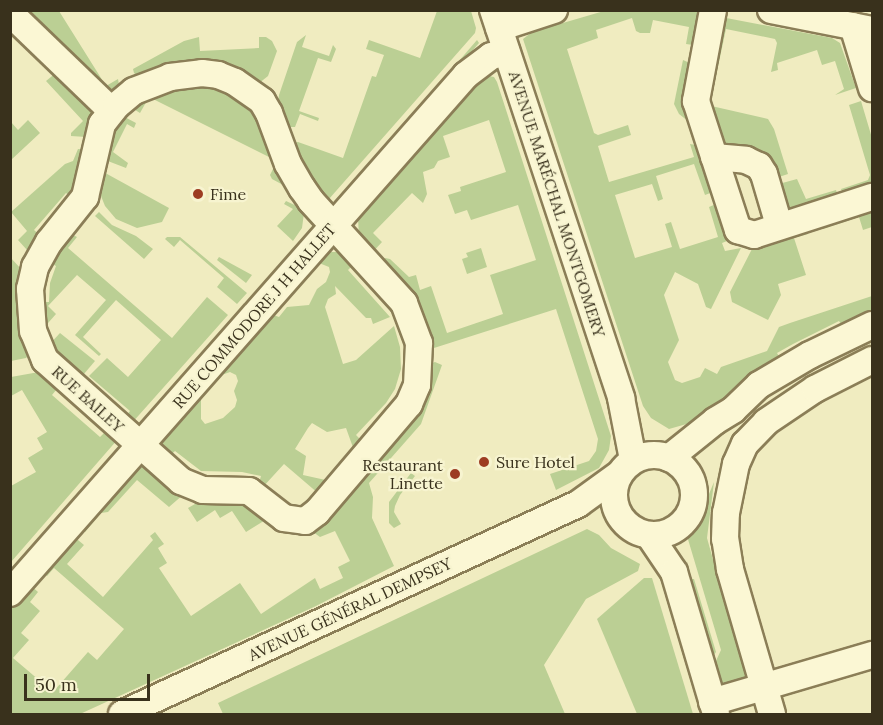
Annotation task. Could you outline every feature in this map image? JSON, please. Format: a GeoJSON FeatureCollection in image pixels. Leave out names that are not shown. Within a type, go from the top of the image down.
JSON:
{"type":"FeatureCollection","features":[{"type":"Feature","properties":{"kind":"street"},"geometry":{"type":"LineString","coordinates":[[496,19],[554,10]]}},
{"type":"Feature","properties":{"kind":"street"},"geometry":{"type":"LineString","coordinates":[[713,10],[696,101],[738,230],[754,235],[779,225],[873,197]]}},
{"type":"Feature","properties":{"kind":"street"},"geometry":{"type":"LineString","coordinates":[[771,10],[863,28],[873,88]]}},
{"type":"Feature","properties":{"kind":"street"},"geometry":{"type":"LineString","coordinates":[[10,13],[112,111]]}},
{"type":"Feature","properties":{"kind":"street","name":"AVENUE MARÉCHAL MONTGOMERY"},"geometry":{"type":"LineString","coordinates":[[496,19],[644,462]]}},
{"type":"Feature","properties":{"kind":"street","name":"RUE COMMODORE J H HALLET"},"geometry":{"type":"LineString","coordinates":[[10,593],[466,75],[491,56],[507,52]]}},
{"type":"Feature","properties":{"kind":"street","name":"RUE BAILEY"},"geometry":{"type":"LineString","coordinates":[[202,73],[218,75],[235,82],[262,102],[269,112],[288,164],[311,201],[333,226],[404,303],[419,343],[420,371],[413,397],[401,415],[317,512],[305,521],[291,520],[249,491],[195,488],[181,481],[45,360],[31,318],[30,289],[35,267],[49,242],[85,197],[98,135],[112,111],[134,91],[170,77],[202,73]]}},
{"type":"Feature","properties":{"kind":"street"},"geometry":{"type":"LineString","coordinates":[[714,157],[746,160],[759,166],[779,225]]}},
{"type":"Feature","properties":{"kind":"street"},"geometry":{"type":"LineString","coordinates":[[690,478],[704,449],[733,410],[759,385],[810,355],[873,325]]}},
{"type":"Feature","properties":{"kind":"street"},"geometry":{"type":"LineString","coordinates":[[772,714],[730,569],[725,539],[726,513],[736,464],[745,444],[766,422],[815,389],[873,360]]}},
{"type":"Feature","properties":{"kind":"street","name":"AVENUE GÉNÉRAL DEMPSEY"},"geometry":{"type":"LineString","coordinates":[[122,714],[578,504],[733,410]]}},
{"type":"Feature","properties":{"kind":"street"},"geometry":{"type":"LineString","coordinates":[[674,572],[678,527],[693,504],[694,491],[685,470],[644,462],[614,496],[619,516],[631,529],[649,535],[664,534],[678,527]]}},
{"type":"Feature","properties":{"kind":"street"},"geometry":{"type":"LineString","coordinates":[[578,504],[588,511],[619,516]]}},
{"type":"Feature","properties":{"kind":"street"},"geometry":{"type":"LineString","coordinates":[[649,535],[674,572],[714,708],[763,689],[873,655]]}},
{"type":"Feature","properties":{"kind":"green space"},"geometry":{"type":"Polygon","coordinates":[[[702,10],[697,43],[693,45],[686,44],[689,27],[653,20],[650,33],[640,33],[636,31],[632,18],[596,30],[598,38],[567,49],[594,133],[598,135],[628,125],[631,135],[598,146],[609,182],[694,157],[690,144],[701,146],[713,192],[705,195],[694,164],[656,176],[663,199],[658,201],[652,184],[615,195],[635,258],[672,247],[665,224],[671,222],[680,249],[718,237],[709,207],[716,204],[732,239],[722,243],[725,251],[741,248],[711,309],[706,307],[698,284],[675,272],[664,295],[679,340],[668,362],[675,380],[682,383],[700,377],[705,368],[717,374],[721,367],[767,351],[779,327],[872,296],[872,314],[843,327],[839,321],[777,353],[781,360],[690,423],[669,429],[651,418],[643,406],[523,39],[532,32],[604,11],[702,10]]]}},
{"type":"Feature","properties":{"kind":"green space"},"geometry":{"type":"Polygon","coordinates":[[[17,11],[59,11],[106,86],[118,79],[120,90],[114,97],[17,11]]]}},
{"type":"Feature","properties":{"kind":"green space"},"geometry":{"type":"Polygon","coordinates":[[[437,11],[471,11],[476,28],[475,33],[329,199],[319,194],[289,144],[298,142],[343,158],[372,76],[376,77],[384,55],[366,49],[369,40],[420,58],[437,11]]]}},
{"type":"Feature","properties":{"kind":"green space"},"geometry":{"type":"Polygon","coordinates":[[[721,17],[832,38],[840,43],[856,88],[835,95],[844,89],[835,61],[822,65],[817,50],[777,63],[778,70],[771,72],[777,43],[775,39],[726,29],[712,95],[703,93],[721,17]]]}},
{"type":"Feature","properties":{"kind":"green space"},"geometry":{"type":"Polygon","coordinates":[[[306,35],[302,47],[329,56],[333,45],[336,49],[331,62],[318,58],[299,111],[319,118],[318,121],[300,114],[295,127],[289,127],[283,125],[278,104],[279,95],[297,42],[306,35]]]}},
{"type":"Feature","properties":{"kind":"green space"},"geometry":{"type":"Polygon","coordinates":[[[199,37],[200,51],[259,48],[259,37],[266,37],[272,41],[277,51],[268,76],[258,84],[138,76],[134,73],[133,69],[184,41],[199,37]]]}},
{"type":"Feature","properties":{"kind":"green space"},"geometry":{"type":"Polygon","coordinates":[[[477,40],[479,43],[349,193],[347,191],[477,40]]]}},
{"type":"Feature","properties":{"kind":"green space"},"geometry":{"type":"Polygon","coordinates":[[[683,60],[692,64],[688,121],[679,114],[674,104],[683,60]]]}},
{"type":"Feature","properties":{"kind":"green space"},"geometry":{"type":"Polygon","coordinates":[[[57,72],[96,113],[86,137],[71,136],[71,133],[83,121],[46,81],[57,72]]]}},
{"type":"Feature","properties":{"kind":"green space"},"geometry":{"type":"Polygon","coordinates":[[[484,75],[494,77],[497,82],[611,436],[609,450],[599,468],[556,490],[550,474],[589,461],[596,451],[598,439],[556,309],[434,348],[431,347],[380,264],[385,258],[390,259],[409,277],[416,275],[420,290],[431,286],[447,333],[503,314],[490,275],[536,260],[518,205],[471,220],[467,210],[455,214],[448,195],[461,191],[460,187],[506,172],[489,120],[443,136],[450,157],[438,161],[434,168],[423,172],[427,194],[423,203],[412,193],[373,233],[382,242],[371,254],[359,237],[358,218],[362,209],[473,80],[484,75]]]}},
{"type":"Feature","properties":{"kind":"green space"},"geometry":{"type":"Polygon","coordinates":[[[215,82],[254,105],[296,192],[272,179],[270,175],[277,161],[149,97],[140,113],[132,108],[152,92],[215,82]]]}},
{"type":"Feature","properties":{"kind":"green space"},"geometry":{"type":"Polygon","coordinates":[[[861,101],[872,138],[872,188],[844,197],[841,189],[868,180],[870,175],[849,105],[861,101]]]}},
{"type":"Feature","properties":{"kind":"green space"},"geometry":{"type":"Polygon","coordinates":[[[707,105],[768,119],[774,129],[788,174],[773,179],[722,150],[707,105]]]}},
{"type":"Feature","properties":{"kind":"green space"},"geometry":{"type":"Polygon","coordinates":[[[119,114],[136,123],[134,128],[127,124],[113,152],[128,163],[126,168],[100,158],[119,114]]]}},
{"type":"Feature","properties":{"kind":"green space"},"geometry":{"type":"Polygon","coordinates":[[[28,120],[40,133],[11,160],[11,122],[18,130],[28,120]]]}},
{"type":"Feature","properties":{"kind":"green space"},"geometry":{"type":"Polygon","coordinates":[[[78,149],[86,150],[75,200],[66,193],[34,230],[43,238],[27,250],[18,240],[27,231],[11,212],[65,164],[73,161],[78,149]]]}},
{"type":"Feature","properties":{"kind":"green space"},"geometry":{"type":"Polygon","coordinates":[[[98,169],[169,208],[162,222],[137,228],[116,219],[105,206],[99,191],[98,169]]]}},
{"type":"Feature","properties":{"kind":"green space"},"geometry":{"type":"Polygon","coordinates":[[[797,179],[806,199],[836,190],[839,199],[794,213],[786,211],[775,185],[797,179]]]}},
{"type":"Feature","properties":{"kind":"green space"},"geometry":{"type":"Polygon","coordinates":[[[286,201],[301,208],[304,213],[302,228],[293,241],[277,226],[293,209],[284,204],[286,201]]]}},
{"type":"Feature","properties":{"kind":"green space"},"geometry":{"type":"Polygon","coordinates":[[[872,204],[872,227],[863,230],[859,217],[823,229],[822,224],[872,204]]]}},
{"type":"Feature","properties":{"kind":"green space"},"geometry":{"type":"Polygon","coordinates":[[[99,212],[112,225],[136,236],[153,249],[144,259],[95,216],[99,212]]]}},
{"type":"Feature","properties":{"kind":"green space"},"geometry":{"type":"Polygon","coordinates":[[[806,228],[808,234],[794,238],[806,275],[778,284],[781,295],[768,320],[732,302],[730,292],[753,247],[760,250],[763,245],[806,228]]]}},
{"type":"Feature","properties":{"kind":"green space"},"geometry":{"type":"Polygon","coordinates":[[[67,232],[77,237],[68,248],[172,338],[207,297],[228,315],[131,424],[122,420],[130,411],[89,376],[107,358],[128,377],[161,340],[116,300],[83,337],[101,354],[99,356],[75,335],[106,300],[77,275],[48,306],[56,314],[41,331],[36,302],[49,302],[50,283],[56,266],[45,260],[67,232]]]}},
{"type":"Feature","properties":{"kind":"green space"},"geometry":{"type":"Polygon","coordinates":[[[180,237],[247,293],[237,304],[217,287],[224,278],[180,240],[174,247],[165,239],[180,237]]]}},
{"type":"Feature","properties":{"kind":"green space"},"geometry":{"type":"Polygon","coordinates":[[[481,248],[487,267],[467,274],[462,259],[468,257],[466,253],[481,248]]]}},
{"type":"Feature","properties":{"kind":"green space"},"geometry":{"type":"Polygon","coordinates":[[[330,252],[345,252],[356,262],[348,270],[390,317],[373,324],[371,318],[366,318],[335,286],[336,294],[328,299],[325,307],[343,364],[356,360],[394,326],[400,347],[401,369],[395,389],[386,403],[356,435],[363,442],[355,453],[346,428],[327,432],[312,423],[295,449],[306,456],[303,475],[330,481],[319,494],[284,464],[262,488],[258,486],[261,476],[242,472],[201,471],[175,451],[165,460],[159,441],[196,394],[201,399],[201,419],[205,424],[223,418],[235,407],[237,400],[234,391],[238,381],[236,375],[230,372],[216,377],[268,313],[279,317],[287,307],[309,305],[317,289],[326,282],[330,272],[329,267],[314,261],[330,252]]]}},
{"type":"Feature","properties":{"kind":"green space"},"geometry":{"type":"Polygon","coordinates":[[[10,257],[22,270],[31,353],[26,358],[11,361],[10,257]]]}},
{"type":"Feature","properties":{"kind":"green space"},"geometry":{"type":"Polygon","coordinates":[[[219,257],[252,275],[246,283],[217,260],[219,257]]]}},
{"type":"Feature","properties":{"kind":"green space"},"geometry":{"type":"Polygon","coordinates":[[[60,333],[95,361],[78,381],[48,346],[60,333]]]}},
{"type":"Feature","properties":{"kind":"green space"},"geometry":{"type":"Polygon","coordinates":[[[435,362],[442,365],[421,424],[369,483],[373,497],[372,518],[394,566],[316,606],[80,714],[11,714],[11,605],[29,584],[38,592],[30,602],[40,611],[21,633],[29,640],[13,658],[53,692],[88,652],[97,660],[124,629],[54,568],[47,576],[41,571],[72,535],[84,545],[67,564],[103,597],[153,540],[150,536],[155,532],[164,544],[158,548],[167,563],[159,568],[191,616],[240,583],[261,614],[315,578],[320,589],[343,578],[338,567],[350,561],[335,531],[320,537],[309,529],[427,365],[435,362]]]}},
{"type":"Feature","properties":{"kind":"green space"},"geometry":{"type":"Polygon","coordinates":[[[39,372],[61,384],[52,395],[100,437],[110,427],[118,439],[11,562],[11,486],[36,472],[28,458],[43,449],[37,438],[47,432],[22,390],[11,396],[11,377],[39,372]]]}},
{"type":"Feature","properties":{"kind":"green space"},"geometry":{"type":"Polygon","coordinates":[[[144,461],[184,494],[169,507],[137,480],[108,512],[101,513],[85,532],[80,527],[133,466],[144,461]]]}},
{"type":"Feature","properties":{"kind":"green space"},"geometry":{"type":"Polygon","coordinates":[[[411,473],[415,476],[400,495],[395,506],[394,512],[401,524],[394,528],[389,523],[389,502],[411,473]]]}},
{"type":"Feature","properties":{"kind":"green space"},"geometry":{"type":"Polygon","coordinates":[[[714,482],[707,538],[748,685],[723,691],[715,663],[721,650],[687,536],[699,518],[714,482]]]}},
{"type":"Feature","properties":{"kind":"green space"},"geometry":{"type":"Polygon","coordinates":[[[240,498],[267,519],[246,532],[232,511],[220,518],[215,510],[197,522],[188,508],[202,500],[240,498]]]}},
{"type":"Feature","properties":{"kind":"green space"},"geometry":{"type":"Polygon","coordinates":[[[587,529],[599,535],[611,548],[640,564],[638,571],[586,599],[544,665],[565,714],[223,714],[218,703],[587,529]]]}},
{"type":"Feature","properties":{"kind":"green space"},"geometry":{"type":"Polygon","coordinates":[[[644,578],[652,578],[693,714],[637,714],[597,619],[644,578]]]}},
{"type":"Feature","properties":{"kind":"green space"},"geometry":{"type":"Polygon","coordinates":[[[690,579],[694,579],[716,652],[709,662],[705,634],[690,579]]]}},
{"type":"Feature","properties":{"kind":"place","name":"Fime"},"geometry":{"type":"Point","coordinates":[198,194]}},
{"type":"Feature","properties":{"kind":"place","name":"Sure Hotel"},"geometry":{"type":"Point","coordinates":[484,462]}},
{"type":"Feature","properties":{"kind":"place","name":"Restaurant Linette"},"geometry":{"type":"Point","coordinates":[455,474]}}]}
